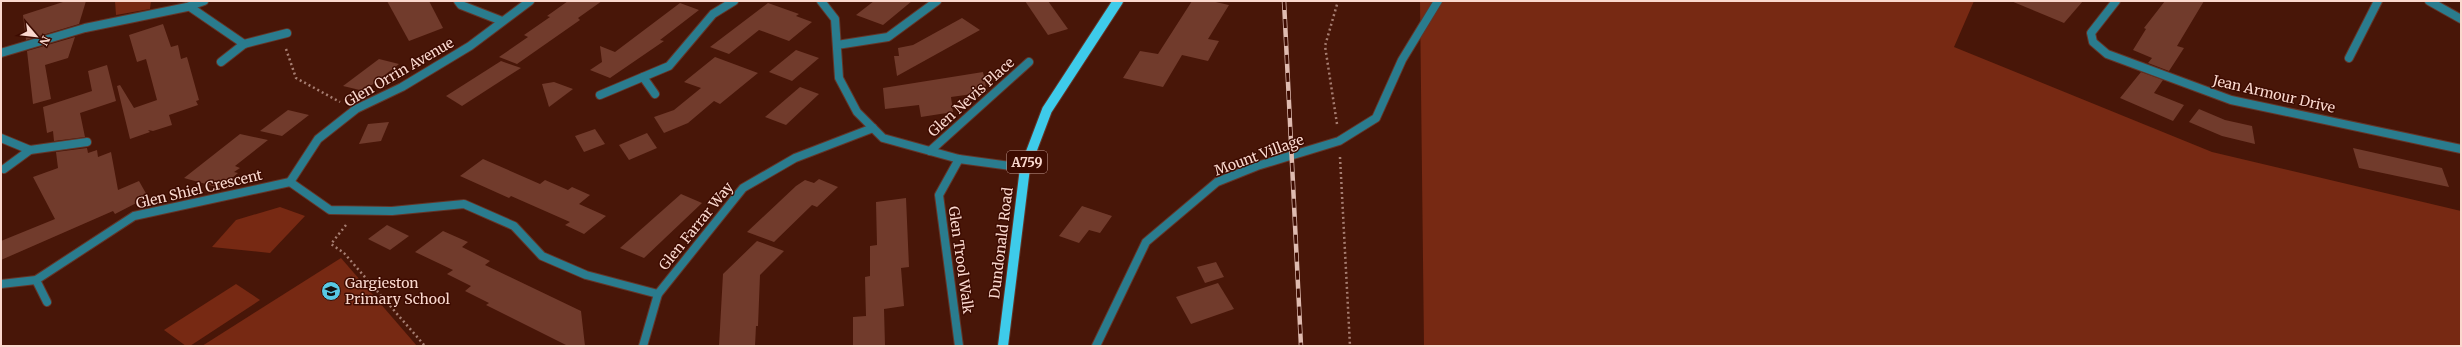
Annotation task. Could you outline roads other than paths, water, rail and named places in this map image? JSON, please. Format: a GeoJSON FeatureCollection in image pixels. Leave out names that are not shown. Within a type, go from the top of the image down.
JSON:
{"type":"FeatureCollection","features":[{"type":"Feature","properties":{"kind":"main road","name":"Dundonald Road"},"geometry":{"type":"LineString","coordinates":[[1003,346],[1025,168],[1047,110],[1118,1]]}},
{"type":"Feature","properties":{"kind":"street"},"geometry":{"type":"LineString","coordinates":[[1,53],[47,37],[138,15],[190,7],[204,1]]}},
{"type":"Feature","properties":{"kind":"street"},"geometry":{"type":"LineString","coordinates":[[458,1],[461,5],[502,21]]}},
{"type":"Feature","properties":{"kind":"street","name":"Glen Orrin Avenue"},"geometry":{"type":"LineString","coordinates":[[290,182],[318,139],[356,109],[402,87],[470,46],[530,1]]}},
{"type":"Feature","properties":{"kind":"street"},"geometry":{"type":"LineString","coordinates":[[600,95],[669,66],[713,14],[734,1]]}},
{"type":"Feature","properties":{"kind":"street"},"geometry":{"type":"LineString","coordinates":[[822,1],[835,19],[839,78],[857,112],[883,138],[959,159],[1025,168]]}},
{"type":"Feature","properties":{"kind":"street"},"geometry":{"type":"LineString","coordinates":[[837,45],[888,37],[937,1]]}},
{"type":"Feature","properties":{"kind":"street","name":"Mount Village"},"geometry":{"type":"LineString","coordinates":[[1096,346],[1146,242],[1217,182],[1257,166],[1340,141],[1376,118],[1402,60],[1438,1]]}},
{"type":"Feature","properties":{"kind":"street","name":"Jean Armour Drive"},"geometry":{"type":"LineString","coordinates":[[2116,1],[2091,33],[2090,38],[2094,45],[2107,54],[2231,100],[2461,149]]}},
{"type":"Feature","properties":{"kind":"street"},"geometry":{"type":"LineString","coordinates":[[2349,58],[2378,1]]}},
{"type":"Feature","properties":{"kind":"street"},"geometry":{"type":"LineString","coordinates":[[2428,1],[2461,19]]}},
{"type":"Feature","properties":{"kind":"street"},"geometry":{"type":"LineString","coordinates":[[190,7],[244,44]]}},
{"type":"Feature","properties":{"kind":"street"},"geometry":{"type":"LineString","coordinates":[[221,62],[244,44],[287,33]]}},
{"type":"Feature","properties":{"kind":"street","name":"Glen Nevis Place"},"geometry":{"type":"LineString","coordinates":[[930,151],[1029,62]]}},
{"type":"Feature","properties":{"kind":"street"},"geometry":{"type":"LineString","coordinates":[[644,77],[655,94]]}},
{"type":"Feature","properties":{"kind":"street","name":"Glen Farrar Way"},"geometry":{"type":"LineString","coordinates":[[643,346],[658,294],[743,188],[795,158],[873,128]]}},
{"type":"Feature","properties":{"kind":"street"},"geometry":{"type":"LineString","coordinates":[[1,138],[30,150]]}},
{"type":"Feature","properties":{"kind":"street"},"geometry":{"type":"LineString","coordinates":[[4,169],[30,150],[87,142]]}},
{"type":"Feature","properties":{"kind":"street","name":"Glen Trool Walk"},"geometry":{"type":"LineString","coordinates":[[959,159],[939,195],[959,346]]}},
{"type":"Feature","properties":{"kind":"street"},"geometry":{"type":"LineString","coordinates":[[290,182],[330,210],[392,211],[464,204],[514,226],[542,256],[586,275],[658,294]]}},
{"type":"Feature","properties":{"kind":"street","name":"Glen Shiel Crescent"},"geometry":{"type":"LineString","coordinates":[[1,284],[36,280],[134,216],[290,182]]}},
{"type":"Feature","properties":{"kind":"street"},"geometry":{"type":"LineString","coordinates":[[36,280],[47,302]]}},
{"type":"Feature","properties":{"kind":"railway"},"geometry":{"type":"LineString","coordinates":[[1284,1],[1301,346]]}},
{"type":"Feature","properties":{"kind":"place","name":"Gargieston Primary School"},"geometry":{"type":"Point","coordinates":[331,291]}}]}
